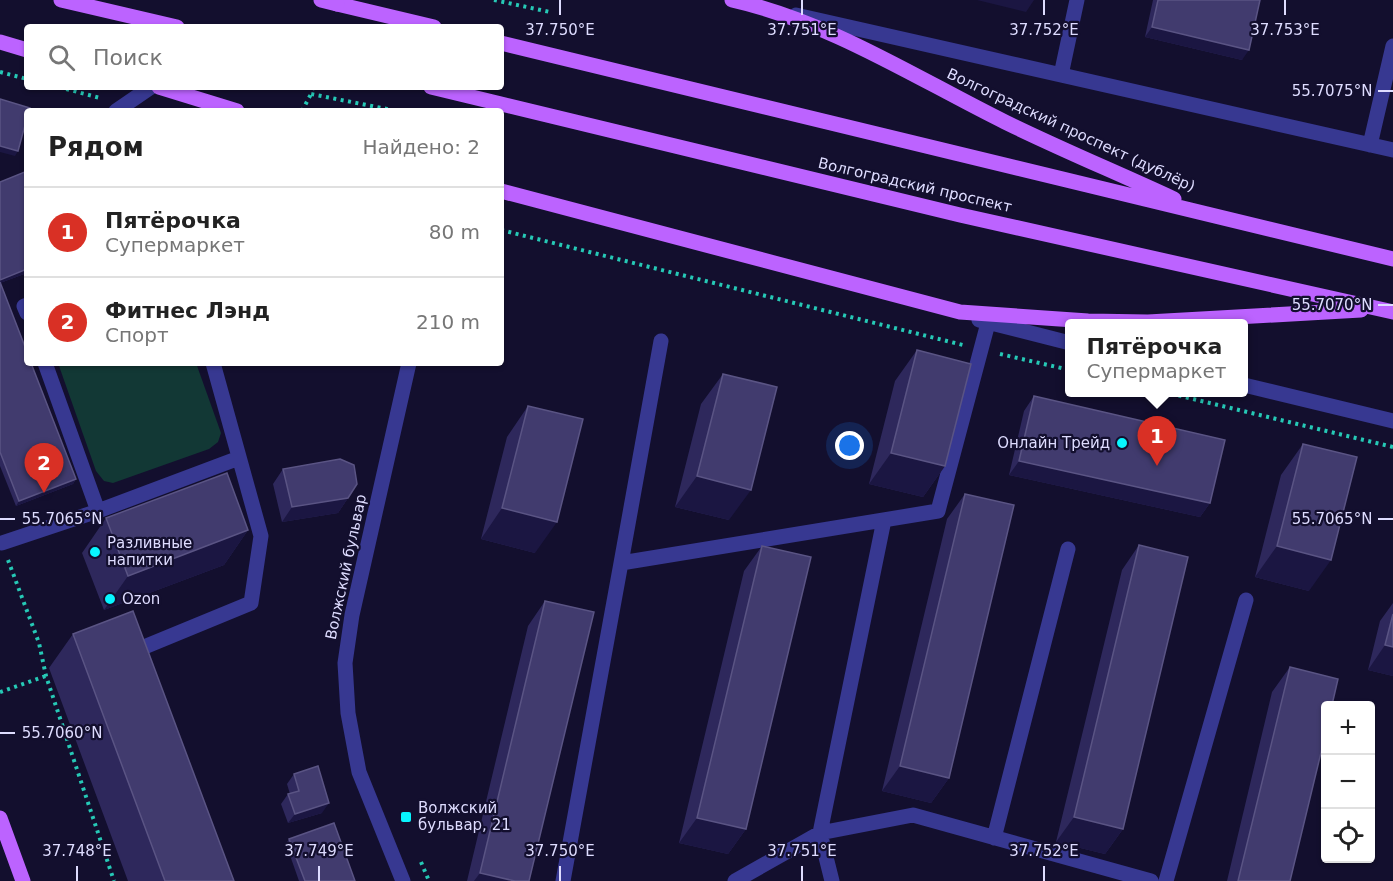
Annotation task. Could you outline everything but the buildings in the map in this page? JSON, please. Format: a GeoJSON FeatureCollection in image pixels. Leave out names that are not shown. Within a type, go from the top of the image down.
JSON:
{"type":"FeatureCollection","features":[{"type":"Feature","properties":{"kind":"main road"},"geometry":{"type":"LineString","coordinates":[[62,0],[164,24]]}},
{"type":"Feature","properties":{"kind":"main road"},"geometry":{"type":"LineString","coordinates":[[321,0],[421,24]]}},
{"type":"Feature","properties":{"kind":"main road","name":"Волгоградский проспект (дублёр)"},"geometry":{"type":"LineString","coordinates":[[732,0],[752,5],[856,44],[1005,122],[1210,215]]}},
{"type":"Feature","properties":{"kind":"main road"},"geometry":{"type":"LineString","coordinates":[[0,42],[24,49]]}},
{"type":"Feature","properties":{"kind":"main road"},"geometry":{"type":"LineString","coordinates":[[504,44],[1393,259]]}},
{"type":"Feature","properties":{"kind":"main road"},"geometry":{"type":"LineString","coordinates":[[169,90],[227,108]]}},
{"type":"Feature","properties":{"kind":"main road","name":"Волгоградский проспект"},"geometry":{"type":"LineString","coordinates":[[443,90],[948,212],[1393,312]]}},
{"type":"Feature","properties":{"kind":"main road"},"geometry":{"type":"LineString","coordinates":[[504,192],[960,312],[1065,319]]}},
{"type":"Feature","properties":{"kind":"main road"},"geometry":{"type":"LineString","coordinates":[[1201,319],[1378,309]]}},
{"type":"Feature","properties":{"kind":"main road"},"geometry":{"type":"LineString","coordinates":[[0,818],[24,881]]}},
{"type":"Feature","properties":{"kind":"street"},"geometry":{"type":"LineString","coordinates":[[1061,75],[1077,0]]}},
{"type":"Feature","properties":{"kind":"street","name":"Волгоградский проспект (дублёр)"},"geometry":{"type":"LineString","coordinates":[[752,5],[1393,150]]}},
{"type":"Feature","properties":{"kind":"street"},"geometry":{"type":"LineString","coordinates":[[1370,145],[1393,46]]}},
{"type":"Feature","properties":{"kind":"street"},"geometry":{"type":"LineString","coordinates":[[121,108],[147,90]]}},
{"type":"Feature","properties":{"kind":"street"},"geometry":{"type":"LineString","coordinates":[[960,312],[988,323],[1065,342]]}},
{"type":"Feature","properties":{"kind":"street"},"geometry":{"type":"LineString","coordinates":[[621,563],[938,511],[988,323]]}},
{"type":"Feature","properties":{"kind":"street"},"geometry":{"type":"LineString","coordinates":[[563,881],[661,341]]}},
{"type":"Feature","properties":{"kind":"street"},"geometry":{"type":"LineString","coordinates":[[46,366],[98,512]]}},
{"type":"Feature","properties":{"kind":"street"},"geometry":{"type":"LineString","coordinates":[[139,670],[132,652],[251,603],[261,536],[214,366]]}},
{"type":"Feature","properties":{"kind":"street","name":"Волжский бульвар"},"geometry":{"type":"LineString","coordinates":[[403,881],[359,772],[348,714],[345,663],[352,615],[408,366]]}},
{"type":"Feature","properties":{"kind":"street"},"geometry":{"type":"LineString","coordinates":[[1248,386],[1393,421]]}},
{"type":"Feature","properties":{"kind":"street"},"geometry":{"type":"LineString","coordinates":[[2,543],[98,512],[239,458]]}},
{"type":"Feature","properties":{"kind":"street"},"geometry":{"type":"LineString","coordinates":[[832,881],[820,833],[884,520]]}},
{"type":"Feature","properties":{"kind":"street"},"geometry":{"type":"LineString","coordinates":[[994,838],[1068,549]]}},
{"type":"Feature","properties":{"kind":"street"},"geometry":{"type":"LineString","coordinates":[[1166,881],[1246,600]]}},
{"type":"Feature","properties":{"kind":"street"},"geometry":{"type":"LineString","coordinates":[[735,881],[820,833],[913,815],[1152,881]]}},
{"type":"Feature","properties":{"kind":"path"},"geometry":{"type":"LineString","coordinates":[[494,0],[550,12]]}},
{"type":"Feature","properties":{"kind":"path"},"geometry":{"type":"LineString","coordinates":[[0,72],[24,78]]}},
{"type":"Feature","properties":{"kind":"path"},"geometry":{"type":"LineString","coordinates":[[68,90],[121,108]]}},
{"type":"Feature","properties":{"kind":"path"},"geometry":{"type":"LineString","coordinates":[[304,108],[312,90]]}},
{"type":"Feature","properties":{"kind":"path"},"geometry":{"type":"LineString","coordinates":[[311,94],[382,108]]}},
{"type":"Feature","properties":{"kind":"path"},"geometry":{"type":"LineString","coordinates":[[504,231],[1065,369]]}},
{"type":"Feature","properties":{"kind":"path"},"geometry":{"type":"LineString","coordinates":[[1181,397],[1393,447]]}},
{"type":"Feature","properties":{"kind":"path"},"geometry":{"type":"LineString","coordinates":[[2,543],[39,643],[46,676],[114,881]]}},
{"type":"Feature","properties":{"kind":"path"},"geometry":{"type":"LineString","coordinates":[[0,692],[46,676]]}},
{"type":"Feature","properties":{"kind":"path"},"geometry":{"type":"LineString","coordinates":[[421,862],[429,881]]}},
{"type":"Feature","properties":{"kind":"green space"},"geometry":{"type":"Polygon","coordinates":[[[59,366],[197,366],[221,433],[218,442],[209,449],[113,483],[104,481],[96,471],[59,366]]]}},
{"type":"Feature","properties":{"kind":"place","name":"Онлайн Трейд"},"geometry":{"type":"Point","coordinates":[1122,443]}},
{"type":"Feature","properties":{"kind":"place","name":"Пятёрочка"},"geometry":{"type":"Point","coordinates":[1157,466]}},
{"type":"Feature","properties":{"kind":"place","name":"Фитнес Лэнд"},"geometry":{"type":"Point","coordinates":[44,493]}},
{"type":"Feature","properties":{"kind":"place","name":"Разливные напитки"},"geometry":{"type":"Point","coordinates":[95,552]}},
{"type":"Feature","properties":{"kind":"place","name":"Ozon"},"geometry":{"type":"Point","coordinates":[110,599]}},
{"type":"Feature","properties":{"kind":"place","name":"Волжский бульвар, 21"},"geometry":{"type":"Point","coordinates":[406,817]}}]}
